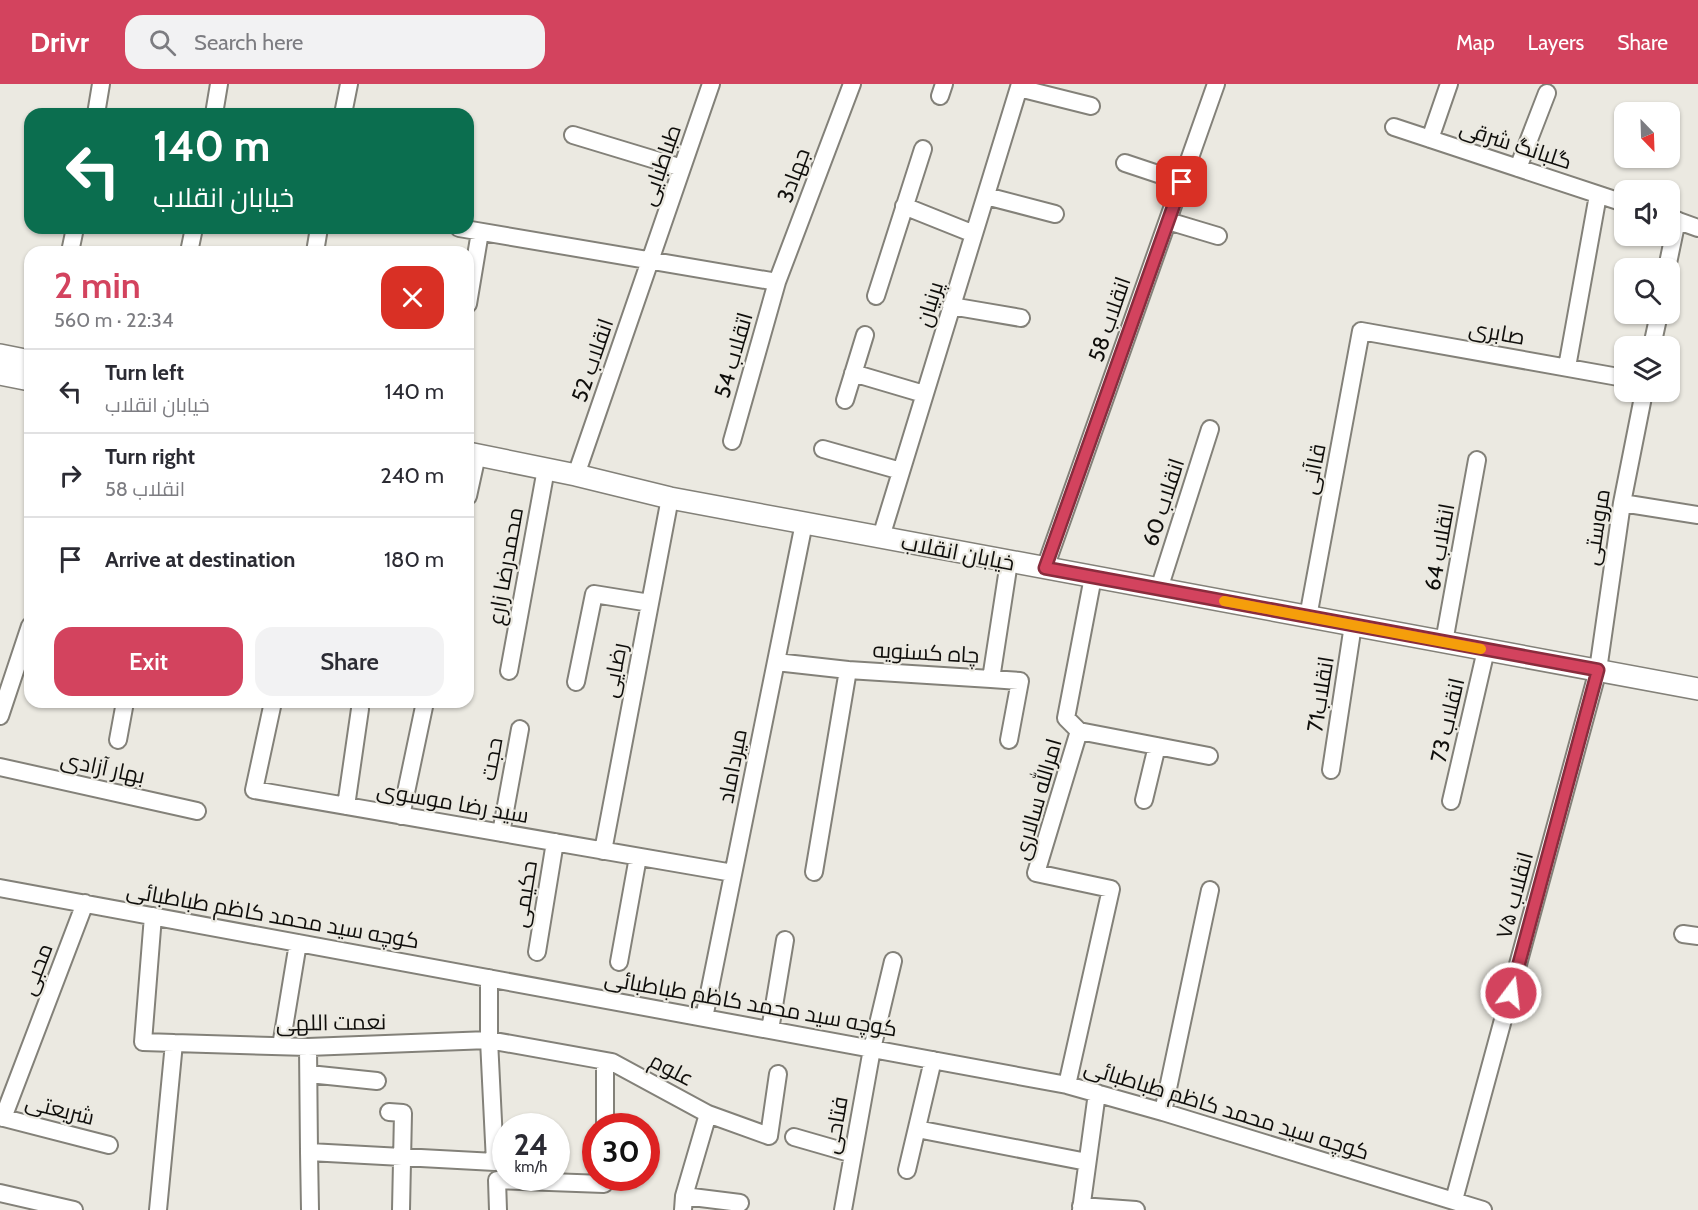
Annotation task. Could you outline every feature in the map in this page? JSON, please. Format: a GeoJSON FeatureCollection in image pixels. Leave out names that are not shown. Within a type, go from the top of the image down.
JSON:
{"type":"FeatureCollection","features":[{"type":"Feature","properties":{"kind":"main road"},"geometry":{"type":"LineString","coordinates":[[0,355],[24,372]]}},
{"type":"Feature","properties":{"kind":"main road"},"geometry":{"type":"LineString","coordinates":[[0,374],[24,375]]}},
{"type":"Feature","properties":{"kind":"main road","name":"خیابان انقلاب"},"geometry":{"type":"LineString","coordinates":[[474,454],[576,475],[670,498],[1698,689]]}},
{"type":"Feature","properties":{"kind":"street"},"geometry":{"type":"LineString","coordinates":[[97,108],[101,84]]}},
{"type":"Feature","properties":{"kind":"street"},"geometry":{"type":"LineString","coordinates":[[215,108],[219,84]]}},
{"type":"Feature","properties":{"kind":"street"},"geometry":{"type":"LineString","coordinates":[[344,108],[349,84]]}},
{"type":"Feature","properties":{"kind":"street","name":"طباطبایی"},"geometry":{"type":"LineString","coordinates":[[651,260],[711,84]]}},
{"type":"Feature","properties":{"kind":"street","name":"جهاد3"},"geometry":{"type":"LineString","coordinates":[[777,282],[852,84]]}},
{"type":"Feature","properties":{"kind":"street","name":"انقلاب 58"},"geometry":{"type":"LineString","coordinates":[[1045,568],[1216,84]]}},
{"type":"Feature","properties":{"kind":"street"},"geometry":{"type":"LineString","coordinates":[[1430,139],[1449,84]]}},
{"type":"Feature","properties":{"kind":"street"},"geometry":{"type":"LineString","coordinates":[[1020,86],[1091,106]]}},
{"type":"Feature","properties":{"kind":"street","name":"پرنیان"},"geometry":{"type":"LineString","coordinates":[[881,537],[1020,86]]}},
{"type":"Feature","properties":{"kind":"street"},"geometry":{"type":"LineString","coordinates":[[1518,168],[1547,93]]}},
{"type":"Feature","properties":{"kind":"street","name":"گلبانگ شرقی"},"geometry":{"type":"LineString","coordinates":[[1394,127],[1614,200]]}},
{"type":"Feature","properties":{"kind":"street"},"geometry":{"type":"LineString","coordinates":[[573,135],[682,168]]}},
{"type":"Feature","properties":{"kind":"street"},"geometry":{"type":"LineString","coordinates":[[876,296],[923,149]]}},
{"type":"Feature","properties":{"kind":"street"},"geometry":{"type":"LineString","coordinates":[[1125,163],[1182,182]]}},
{"type":"Feature","properties":{"kind":"street"},"geometry":{"type":"LineString","coordinates":[[1567,368],[1598,195]]}},
{"type":"Feature","properties":{"kind":"street"},"geometry":{"type":"LineString","coordinates":[[986,196],[1054,214]]}},
{"type":"Feature","properties":{"kind":"street"},"geometry":{"type":"LineString","coordinates":[[904,206],[974,234]]}},
{"type":"Feature","properties":{"kind":"street"},"geometry":{"type":"LineString","coordinates":[[1168,221],[1218,236]]}},
{"type":"Feature","properties":{"kind":"street"},"geometry":{"type":"LineString","coordinates":[[1680,222],[1698,228]]}},
{"type":"Feature","properties":{"kind":"street"},"geometry":{"type":"LineString","coordinates":[[474,230],[777,282]]}},
{"type":"Feature","properties":{"kind":"street"},"geometry":{"type":"LineString","coordinates":[[474,268],[480,231]]}},
{"type":"Feature","properties":{"kind":"street","name":"انقلاب 52"},"geometry":{"type":"LineString","coordinates":[[576,475],[651,260]]}},
{"type":"Feature","properties":{"kind":"street","name":"اتقلاب 54"},"geometry":{"type":"LineString","coordinates":[[732,441],[777,282]]}},
{"type":"Feature","properties":{"kind":"street"},"geometry":{"type":"LineString","coordinates":[[951,306],[1021,318]]}},
{"type":"Feature","properties":{"kind":"street","name":"صابری"},"geometry":{"type":"LineString","coordinates":[[1361,331],[1614,376]]}},
{"type":"Feature","properties":{"kind":"street","name":"قاآنی"},"geometry":{"type":"LineString","coordinates":[[1308,616],[1361,331]]}},
{"type":"Feature","properties":{"kind":"street"},"geometry":{"type":"LineString","coordinates":[[845,400],[865,335]]}},
{"type":"Feature","properties":{"kind":"street"},"geometry":{"type":"LineString","coordinates":[[853,373],[924,394]]}},
{"type":"Feature","properties":{"kind":"street","name":"مروستی"},"geometry":{"type":"LineString","coordinates":[[1598,670],[1622,503],[1642,402]]}},
{"type":"Feature","properties":{"kind":"street","name":"انقلاب 60"},"geometry":{"type":"LineString","coordinates":[[1159,589],[1210,429]]}},
{"type":"Feature","properties":{"kind":"street"},"geometry":{"type":"LineString","coordinates":[[823,449],[901,471]]}},
{"type":"Feature","properties":{"kind":"street","name":"انقلاب 64"},"geometry":{"type":"LineString","coordinates":[[1444,642],[1477,460]]}},
{"type":"Feature","properties":{"kind":"street","name":"محمدرضا زارع"},"geometry":{"type":"LineString","coordinates":[[509,671],[546,469]]}},
{"type":"Feature","properties":{"kind":"street","name":"رضایی"},"geometry":{"type":"LineString","coordinates":[[603,851],[670,498]]}},
{"type":"Feature","properties":{"kind":"street"},"geometry":{"type":"LineString","coordinates":[[1622,503],[1698,515]]}},
{"type":"Feature","properties":{"kind":"street","name":"میرداماد"},"geometry":{"type":"LineString","coordinates":[[704,1018],[804,523]]}},
{"type":"Feature","properties":{"kind":"street","name":"چاه کسنویه"},"geometry":{"type":"LineString","coordinates":[[776,662],[848,670],[991,679],[1009,562]]}},
{"type":"Feature","properties":{"kind":"street","name":"امرالله سالاری"},"geometry":{"type":"LineString","coordinates":[[1067,1085],[1112,889],[1036,873],[1079,731],[1066,718],[1094,577]]}},
{"type":"Feature","properties":{"kind":"street"},"geometry":{"type":"LineString","coordinates":[[576,682],[594,594],[650,603]]}},
{"type":"Feature","properties":{"kind":"street","name":"انقلاب71"},"geometry":{"type":"LineString","coordinates":[[1331,770],[1353,625]]}},
{"type":"Feature","properties":{"kind":"street"},"geometry":{"type":"LineString","coordinates":[[0,716],[24,648]]}},
{"type":"Feature","properties":{"kind":"street","name":"انقلاب 73"},"geometry":{"type":"LineString","coordinates":[[1451,801],[1486,650]]}},
{"type":"Feature","properties":{"kind":"street"},"geometry":{"type":"LineString","coordinates":[[814,872],[848,670]]}},
{"type":"Feature","properties":{"kind":"street","name":"انقلاب ۷۵"},"geometry":{"type":"LineString","coordinates":[[1454,1200],[1598,670]]}},
{"type":"Feature","properties":{"kind":"street"},"geometry":{"type":"LineString","coordinates":[[991,679],[1020,681],[1009,740]]}},
{"type":"Feature","properties":{"kind":"street"},"geometry":{"type":"LineString","coordinates":[[118,741],[124,708]]}},
{"type":"Feature","properties":{"kind":"street","name":"سید رضا موسوی"},"geometry":{"type":"LineString","coordinates":[[272,708],[254,790],[733,873]]}},
{"type":"Feature","properties":{"kind":"street"},"geometry":{"type":"LineString","coordinates":[[401,816],[424,708]]}},
{"type":"Feature","properties":{"kind":"street"},"geometry":{"type":"LineString","coordinates":[[346,806],[360,709]]}},
{"type":"Feature","properties":{"kind":"street","name":"حجت"},"geometry":{"type":"LineString","coordinates":[[501,833],[520,729]]}},
{"type":"Feature","properties":{"kind":"street"},"geometry":{"type":"LineString","coordinates":[[1079,731],[1209,756]]}},
{"type":"Feature","properties":{"kind":"street"},"geometry":{"type":"LineString","coordinates":[[1144,800],[1157,746]]}},
{"type":"Feature","properties":{"kind":"street","name":"بهار آزادی"},"geometry":{"type":"LineString","coordinates":[[0,767],[197,811]]}},
{"type":"Feature","properties":{"kind":"street","name":"حکیمی"},"geometry":{"type":"LineString","coordinates":[[537,952],[555,842]]}},
{"type":"Feature","properties":{"kind":"street"},"geometry":{"type":"LineString","coordinates":[[619,962],[638,857]]}},
{"type":"Feature","properties":{"kind":"street","name":"کوچه سید محمد کاظم طباطبائی"},"geometry":{"type":"LineString","coordinates":[[0,888],[1067,1085],[1163,1112],[1479,1209]]}},
{"type":"Feature","properties":{"kind":"street"},"geometry":{"type":"LineString","coordinates":[[1163,1112],[1210,890]]}},
{"type":"Feature","properties":{"kind":"street","name":"محبی"},"geometry":{"type":"LineString","coordinates":[[2,1117],[85,903]]}},
{"type":"Feature","properties":{"kind":"street","name":"نعمت اللهی"},"geometry":{"type":"LineString","coordinates":[[153,916],[143,1042],[308,1047],[489,1041]]}},
{"type":"Feature","properties":{"kind":"street"},"geometry":{"type":"LineString","coordinates":[[770,1030],[785,939]]}},
{"type":"Feature","properties":{"kind":"street"},"geometry":{"type":"LineString","coordinates":[[281,1046],[298,943]]}},
{"type":"Feature","properties":{"kind":"street","name":"فتاحی"},"geometry":{"type":"LineString","coordinates":[[843,1210],[872,1049],[893,961]]}},
{"type":"Feature","properties":{"kind":"street"},"geometry":{"type":"LineString","coordinates":[[489,978],[493,1113]]}},
{"type":"Feature","properties":{"kind":"street","name":"علوم"},"geometry":{"type":"LineString","coordinates":[[489,1041],[612,1062],[708,1114],[769,1136],[778,1074]]}},
{"type":"Feature","properties":{"kind":"street"},"geometry":{"type":"LineString","coordinates":[[158,1210],[174,1043]]}},
{"type":"Feature","properties":{"kind":"street"},"geometry":{"type":"LineString","coordinates":[[308,1047],[310,1210]]}},
{"type":"Feature","properties":{"kind":"street"},"geometry":{"type":"LineString","coordinates":[[907,1170],[933,1060]]}},
{"type":"Feature","properties":{"kind":"street"},"geometry":{"type":"LineString","coordinates":[[605,1062],[605,1113]]}},
{"type":"Feature","properties":{"kind":"street"},"geometry":{"type":"LineString","coordinates":[[309,1074],[377,1081]]}},
{"type":"Feature","properties":{"kind":"street"},"geometry":{"type":"LineString","coordinates":[[1097,1093],[1081,1208],[1136,1210]]}},
{"type":"Feature","properties":{"kind":"street"},"geometry":{"type":"LineString","coordinates":[[389,1112],[403,1113],[401,1210]]}},
{"type":"Feature","properties":{"kind":"street"},"geometry":{"type":"LineString","coordinates":[[708,1114],[683,1203],[740,1203]]}},
{"type":"Feature","properties":{"kind":"street","name":"شریعتی"},"geometry":{"type":"LineString","coordinates":[[2,1117],[109,1145]]}},
{"type":"Feature","properties":{"kind":"street"},"geometry":{"type":"LineString","coordinates":[[917,1129],[1088,1162]]}},
{"type":"Feature","properties":{"kind":"street"},"geometry":{"type":"LineString","coordinates":[[794,1137],[852,1154]]}},
{"type":"Feature","properties":{"kind":"street"},"geometry":{"type":"LineString","coordinates":[[309,1152],[492,1162]]}},
{"type":"Feature","properties":{"kind":"street"},"geometry":{"type":"LineString","coordinates":[[497,1191],[498,1210]]}},
{"type":"Feature","properties":{"kind":"street"},"geometry":{"type":"LineString","coordinates":[[0,1193],[74,1210]]}},
{"type":"Feature","properties":{"kind":"slow traffic"},"geometry":{"type":"LineString","coordinates":[[1224,601],[1481,649]]}},
{"type":"Feature","properties":{"kind":"route"},"geometry":{"type":"LineString","coordinates":[[1182,182],[1045,568],[1598,670],[1511,993]]}}]}
